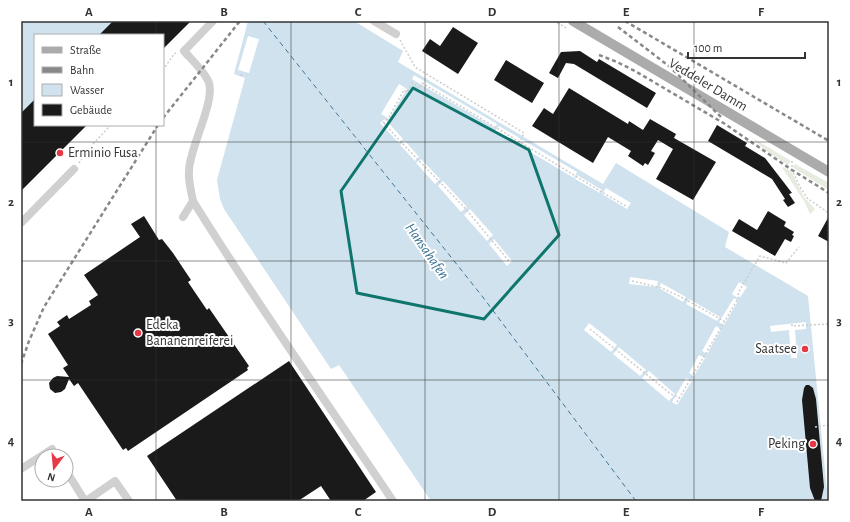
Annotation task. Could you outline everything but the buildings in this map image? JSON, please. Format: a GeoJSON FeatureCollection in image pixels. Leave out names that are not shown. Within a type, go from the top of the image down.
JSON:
{"type":"FeatureCollection","features":[{"type":"Feature","properties":{"kind":"main road","name":"Veddeler Damm"},"geometry":{"type":"LineString","coordinates":[[574,21],[829,172]]}},
{"type":"Feature","properties":{"kind":"street"},"geometry":{"type":"LineString","coordinates":[[213,21],[184,51],[209,83],[208,100],[188,169],[189,184],[193,200],[227,256],[393,501]]}},
{"type":"Feature","properties":{"kind":"street"},"geometry":{"type":"LineString","coordinates":[[374,21],[396,34]]}},
{"type":"Feature","properties":{"kind":"street"},"geometry":{"type":"LineString","coordinates":[[21,223],[74,169]]}},
{"type":"Feature","properties":{"kind":"street"},"geometry":{"type":"LineString","coordinates":[[183,217],[193,200]]}},
{"type":"Feature","properties":{"kind":"street"},"geometry":{"type":"LineString","coordinates":[[21,469],[34,461]]}},
{"type":"Feature","properties":{"kind":"street"},"geometry":{"type":"LineString","coordinates":[[74,483],[86,501],[115,481],[129,501]]}},
{"type":"Feature","properties":{"kind":"path"},"geometry":{"type":"LineString","coordinates":[[396,34],[415,67],[524,133],[520,142]]}},
{"type":"Feature","properties":{"kind":"path"},"geometry":{"type":"LineString","coordinates":[[164,69],[174,54],[184,51]]}},
{"type":"Feature","properties":{"kind":"path"},"geometry":{"type":"LineString","coordinates":[[241,76],[242,72]]}},
{"type":"Feature","properties":{"kind":"path"},"geometry":{"type":"LineString","coordinates":[[509,261],[470,213],[384,123],[404,90],[407,92],[412,83],[420,88],[422,84],[626,206]]}},
{"type":"Feature","properties":{"kind":"path"},"geometry":{"type":"LineString","coordinates":[[74,169],[88,149],[110,126]]}},
{"type":"Feature","properties":{"kind":"path"},"geometry":{"type":"LineString","coordinates":[[789,158],[792,161],[792,170],[800,187],[808,199],[829,213]]}},
{"type":"Feature","properties":{"kind":"path"},"geometry":{"type":"LineString","coordinates":[[677,402],[739,297],[738,294],[760,256],[786,264],[799,247]]}},
{"type":"Feature","properties":{"kind":"path"},"geometry":{"type":"LineString","coordinates":[[632,281],[662,288],[683,298],[724,322]]}},
{"type":"Feature","properties":{"kind":"path"},"geometry":{"type":"LineString","coordinates":[[792,325],[814,326],[829,324]]}},
{"type":"Feature","properties":{"kind":"path"},"geometry":{"type":"LineString","coordinates":[[590,328],[671,394],[680,398]]}},
{"type":"Feature","properties":{"kind":"path"},"geometry":{"type":"LineString","coordinates":[[815,427],[828,425]]}},
{"type":"Feature","properties":{"kind":"highlighted area"},"geometry":{"type":"Polygon","coordinates":[[[413,88],[529,150],[559,235],[484,319],[357,293],[341,191],[413,88]]]}},
{"type":"Feature","properties":{"kind":"shaded area"},"geometry":{"type":"Polygon","coordinates":[[[751,137],[791,161],[788,165],[765,150],[751,137]]]}},
{"type":"Feature","properties":{"kind":"shaded area"},"geometry":{"type":"Polygon","coordinates":[[[795,164],[829,183],[829,190],[795,169],[793,167],[795,164]]]}},
{"type":"Feature","properties":{"kind":"shaded area"},"geometry":{"type":"Polygon","coordinates":[[[783,167],[791,171],[804,197],[815,209],[810,214],[804,201],[783,167]]]}},
{"type":"Feature","properties":{"kind":"water"},"geometry":{"type":"Polygon","coordinates":[[[21,21],[113,21],[100,34],[34,34],[34,100],[21,113],[21,21]]]}},
{"type":"Feature","properties":{"kind":"water","name":"Hansahafen"},"geometry":{"type":"Polygon","coordinates":[[[248,21],[354,21],[403,51],[398,62],[603,184],[616,163],[729,232],[725,247],[808,296],[828,501],[431,501],[339,365],[331,369],[224,209],[220,199],[217,180],[245,78],[234,74],[248,21]]]}},
{"type":"Feature","properties":{"kind":"pier"},"geometry":{"type":"Polygon","coordinates":[[[248,36],[259,39],[249,73],[238,70],[248,36]]]}},
{"type":"Feature","properties":{"kind":"pier"},"geometry":{"type":"Polygon","coordinates":[[[414,75],[497,124],[495,128],[412,79],[414,75]]]}},
{"type":"Feature","properties":{"kind":"pier"},"geometry":{"type":"Polygon","coordinates":[[[399,84],[407,89],[389,119],[381,114],[399,84]]]}},
{"type":"Feature","properties":{"kind":"pier"},"geometry":{"type":"Polygon","coordinates":[[[385,119],[403,139],[399,143],[380,123],[385,119]]]}},
{"type":"Feature","properties":{"kind":"pier"},"geometry":{"type":"Polygon","coordinates":[[[499,126],[577,172],[574,178],[495,131],[499,126]]]}},
{"type":"Feature","properties":{"kind":"pier"},"geometry":{"type":"Polygon","coordinates":[[[405,141],[419,157],[415,161],[400,145],[405,141]]]}},
{"type":"Feature","properties":{"kind":"pier"},"geometry":{"type":"Polygon","coordinates":[[[421,159],[440,179],[435,184],[416,163],[421,159]]]}},
{"type":"Feature","properties":{"kind":"pier"},"geometry":{"type":"Polygon","coordinates":[[[577,175],[602,190],[600,193],[575,179],[577,175]]]}},
{"type":"Feature","properties":{"kind":"pier"},"geometry":{"type":"Polygon","coordinates":[[[443,181],[467,207],[461,212],[438,186],[443,181]]]}},
{"type":"Feature","properties":{"kind":"pier"},"geometry":{"type":"Polygon","coordinates":[[[606,188],[631,203],[627,209],[602,194],[606,188]]]}},
{"type":"Feature","properties":{"kind":"pier"},"geometry":{"type":"Polygon","coordinates":[[[470,209],[493,235],[487,241],[464,215],[470,209]]]}},
{"type":"Feature","properties":{"kind":"pier"},"geometry":{"type":"Polygon","coordinates":[[[494,239],[512,261],[507,266],[489,244],[494,239]]]}},
{"type":"Feature","properties":{"kind":"pier"},"geometry":{"type":"Polygon","coordinates":[[[630,277],[658,281],[657,287],[629,284],[630,277]]]}},
{"type":"Feature","properties":{"kind":"pier"},"geometry":{"type":"Polygon","coordinates":[[[739,282],[747,287],[739,299],[732,294],[739,282]]]}},
{"type":"Feature","properties":{"kind":"pier"},"geometry":{"type":"Polygon","coordinates":[[[661,283],[686,297],[683,302],[659,288],[661,283]]]}},
{"type":"Feature","properties":{"kind":"pier"},"geometry":{"type":"Polygon","coordinates":[[[734,298],[738,301],[724,325],[719,322],[734,298]]]}},
{"type":"Feature","properties":{"kind":"pier"},"geometry":{"type":"Polygon","coordinates":[[[689,299],[720,317],[717,321],[686,304],[689,299]]]}},
{"type":"Feature","properties":{"kind":"pier"},"geometry":{"type":"Polygon","coordinates":[[[806,322],[806,329],[795,330],[797,358],[791,358],[789,330],[771,332],[770,326],[806,322]]]}},
{"type":"Feature","properties":{"kind":"pier"},"geometry":{"type":"Polygon","coordinates":[[[589,323],[617,345],[611,352],[584,330],[589,323]]]}},
{"type":"Feature","properties":{"kind":"pier"},"geometry":{"type":"Polygon","coordinates":[[[716,326],[721,329],[707,354],[702,351],[716,326]]]}},
{"type":"Feature","properties":{"kind":"pier"},"geometry":{"type":"Polygon","coordinates":[[[619,347],[646,370],[640,376],[613,354],[619,347]]]}},
{"type":"Feature","properties":{"kind":"pier"},"geometry":{"type":"Polygon","coordinates":[[[699,355],[705,358],[694,376],[689,373],[699,355]]]}},
{"type":"Feature","properties":{"kind":"pier"},"geometry":{"type":"Polygon","coordinates":[[[649,371],[675,394],[669,401],[642,378],[649,371]]]}},
{"type":"Feature","properties":{"kind":"pier"},"geometry":{"type":"Polygon","coordinates":[[[686,378],[692,381],[677,405],[672,402],[686,378]]]}},
{"type":"Feature","properties":{"kind":"ferry route"},"geometry":{"type":"LineString","coordinates":[[263,21],[482,296],[636,501]]}},
{"type":"Feature","properties":{"kind":"railway"},"geometry":{"type":"LineString","coordinates":[[164,117],[240,21]]}},
{"type":"Feature","properties":{"kind":"railway"},"geometry":{"type":"LineString","coordinates":[[625,21],[829,141]]}},
{"type":"Feature","properties":{"kind":"railway"},"geometry":{"type":"LineString","coordinates":[[618,27],[670,67],[721,117]]}},
{"type":"Feature","properties":{"kind":"railway"},"geometry":{"type":"LineString","coordinates":[[599,55],[635,71],[725,124],[792,170],[829,193]]}},
{"type":"Feature","properties":{"kind":"railway"},"geometry":{"type":"LineString","coordinates":[[21,364],[44,307],[157,126]]}},
{"type":"Feature","properties":{"kind":"place","name":"Erminio Fusa"},"geometry":{"type":"Point","coordinates":[60,153]}},
{"type":"Feature","properties":{"kind":"place","name":"Edeka Bananenreiferei"},"geometry":{"type":"Point","coordinates":[138,333]}},
{"type":"Feature","properties":{"kind":"place","name":"Saatsee"},"geometry":{"type":"Point","coordinates":[805,349]}},
{"type":"Feature","properties":{"kind":"place","name":"Peking"},"geometry":{"type":"Point","coordinates":[813,444]}}]}
